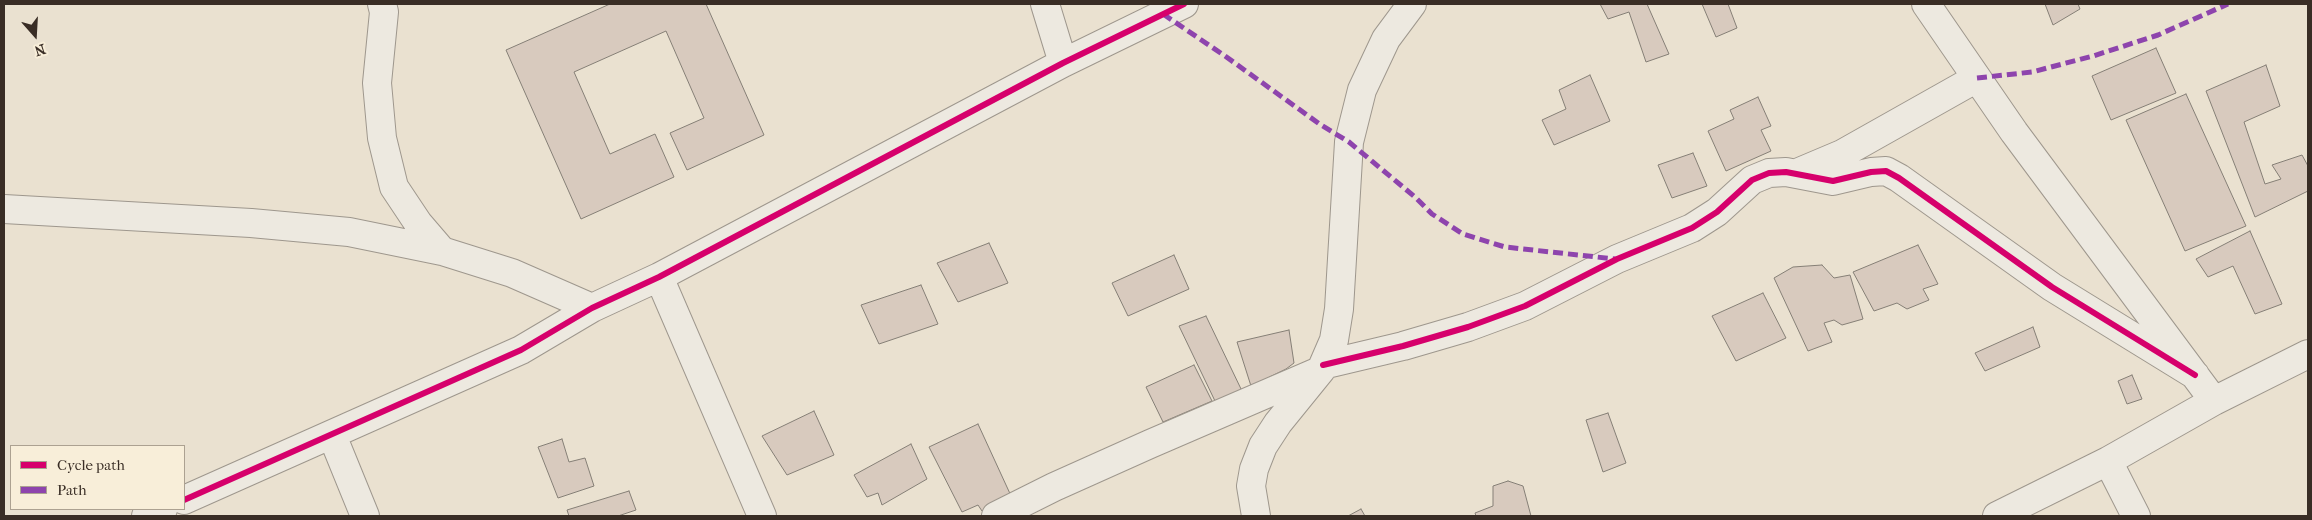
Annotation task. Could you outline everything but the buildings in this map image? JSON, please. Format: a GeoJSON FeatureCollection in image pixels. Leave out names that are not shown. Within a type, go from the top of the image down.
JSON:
{"type":"FeatureCollection","features":[{"type":"Feature","properties":{"kind":"street"},"geometry":{"type":"LineString","coordinates":[[1045,4],[1063,63]]}},
{"type":"Feature","properties":{"kind":"street"},"geometry":{"type":"LineString","coordinates":[[1256,516],[1251,486],[1254,469],[1263,446],[1278,423],[1322,367],[1334,340],[1339,309],[1349,142],[1362,90],[1386,39],[1412,4]]}},
{"type":"Feature","properties":{"kind":"street"},"geometry":{"type":"LineString","coordinates":[[1926,4],[2104,255],[2214,401]]}},
{"type":"Feature","properties":{"kind":"street"},"geometry":{"type":"LineString","coordinates":[[385,7],[377,83],[382,138],[394,187],[418,223],[442,251]]}},
{"type":"Feature","properties":{"kind":"street"},"geometry":{"type":"LineString","coordinates":[[185,500],[521,350],[592,308],[658,276],[1063,63],[1165,7]]}},
{"type":"Feature","properties":{"kind":"street"},"geometry":{"type":"LineString","coordinates":[[1796,173],[1842,154],[1977,78]]}},
{"type":"Feature","properties":{"kind":"street"},"geometry":{"type":"LineString","coordinates":[[996,516],[1054,487],[1322,367],[1468,327],[1524,306],[1618,259],[1692,228],[1717,212],[1752,180],[1769,173],[1796,173],[1833,181],[1871,172],[1886,171],[1899,178],[2052,287],[2195,375]]}},
{"type":"Feature","properties":{"kind":"street"},"geometry":{"type":"LineString","coordinates":[[4,210],[261,224],[349,232],[442,251],[512,273],[592,308]]}},
{"type":"Feature","properties":{"kind":"street"},"geometry":{"type":"LineString","coordinates":[[658,276],[762,516]]}},
{"type":"Feature","properties":{"kind":"street"},"geometry":{"type":"LineString","coordinates":[[1997,516],[2108,461],[2214,401],[2308,354]]}},
{"type":"Feature","properties":{"kind":"street"},"geometry":{"type":"LineString","coordinates":[[332,435],[365,516]]}},
{"type":"Feature","properties":{"kind":"street"},"geometry":{"type":"LineString","coordinates":[[2108,461],[2136,516]]}},
{"type":"Feature","properties":{"kind":"street"},"geometry":{"type":"LineString","coordinates":[[146,516],[161,510]]}},
{"type":"Feature","properties":{"kind":"marked path"},"geometry":{"type":"LineString","coordinates":[[1977,78],[2032,72],[2093,56],[2158,35],[2228,4]]}},
{"type":"Feature","properties":{"kind":"marked path"},"geometry":{"type":"LineString","coordinates":[[1163,14],[1321,125],[1349,142],[1415,197],[1432,214],[1463,234],[1505,247],[1615,259]]}},
{"type":"Feature","properties":{"kind":"cycle path"},"geometry":{"type":"LineString","coordinates":[[185,500],[521,350],[592,308],[659,277],[1063,63],[1184,4]]}},
{"type":"Feature","properties":{"kind":"cycle path"},"geometry":{"type":"LineString","coordinates":[[1323,365],[1403,346],[1468,327],[1525,306],[1617,259],[1692,228],[1717,212],[1752,180],[1769,173],[1786,172],[1833,181],[1871,172],[1886,171],[1899,178],[2052,287],[2195,375]]}}]}
